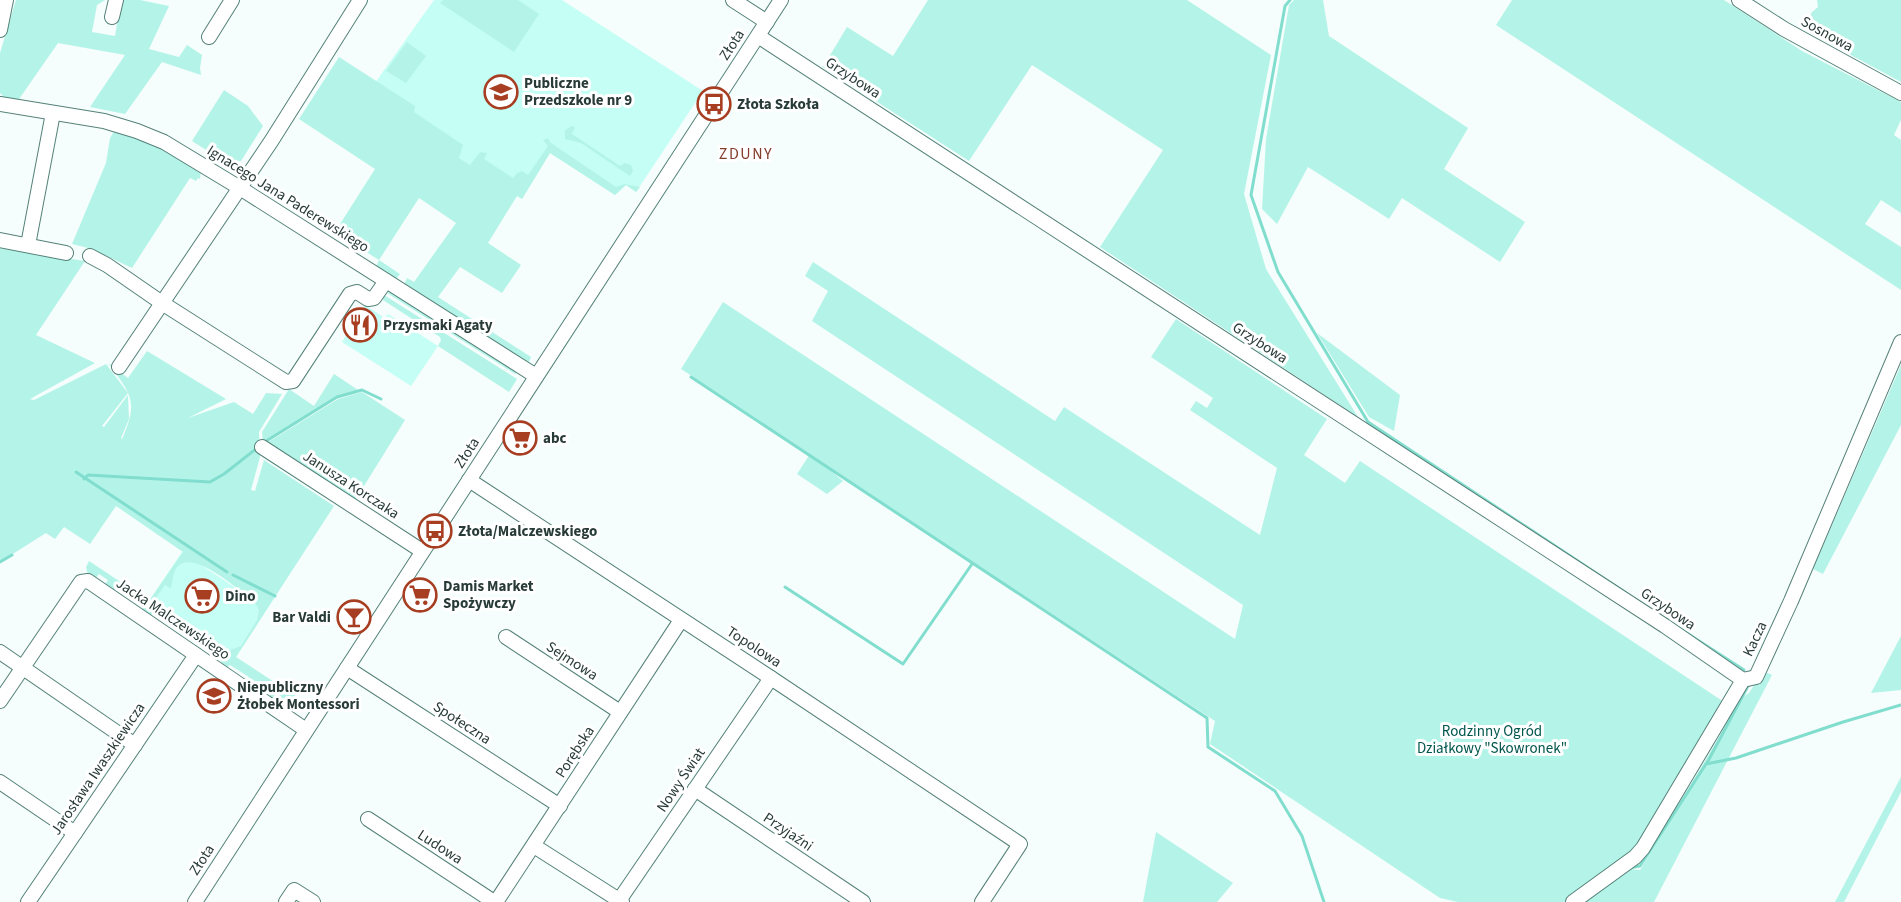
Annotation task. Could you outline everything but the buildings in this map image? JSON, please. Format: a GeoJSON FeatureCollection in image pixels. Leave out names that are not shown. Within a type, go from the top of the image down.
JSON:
{"type":"FeatureCollection","features":[{"type":"Feature","properties":{"kind":"street"},"geometry":{"type":"LineString","coordinates":[[0,30],[6,0]]}},
{"type":"Feature","properties":{"kind":"street"},"geometry":{"type":"LineString","coordinates":[[112,17],[116,0]]}},
{"type":"Feature","properties":{"kind":"street"},"geometry":{"type":"LineString","coordinates":[[209,37],[232,0]]}},
{"type":"Feature","properties":{"kind":"street"},"geometry":{"type":"LineString","coordinates":[[119,367],[240,188],[360,0]]}},
{"type":"Feature","properties":{"kind":"street"},"geometry":{"type":"LineString","coordinates":[[733,0],[767,22]]}},
{"type":"Feature","properties":{"kind":"street","name":"Złota"},"geometry":{"type":"LineString","coordinates":[[195,902],[781,0]]}},
{"type":"Feature","properties":{"kind":"street","name":"Sosnowa"},"geometry":{"type":"LineString","coordinates":[[1739,0],[1784,29],[1901,93]]}},
{"type":"Feature","properties":{"kind":"street","name":"Grzybowa"},"geometry":{"type":"LineString","coordinates":[[758,36],[1637,608],[1743,680]]}},
{"type":"Feature","properties":{"kind":"street","name":"Ignacego Jana Paderewskiego"},"geometry":{"type":"LineString","coordinates":[[0,104],[104,121],[137,131],[173,147],[536,376]]}},
{"type":"Feature","properties":{"kind":"street"},"geometry":{"type":"LineString","coordinates":[[28,245],[53,113]]}},
{"type":"Feature","properties":{"kind":"street"},"geometry":{"type":"LineString","coordinates":[[0,240],[66,253]]}},
{"type":"Feature","properties":{"kind":"street"},"geometry":{"type":"LineString","coordinates":[[90,256],[286,381],[293,381],[350,294],[357,292],[368,299],[374,298],[386,281]]}},
{"type":"Feature","properties":{"kind":"street","name":"Kacza"},"geometry":{"type":"LineString","coordinates":[[1573,902],[1635,857],[1643,848],[1743,680],[1756,677],[1791,601],[1901,342]]}},
{"type":"Feature","properties":{"kind":"street","name":"Janusza Korczaka"},"geometry":{"type":"LineString","coordinates":[[262,447],[422,551]]}},
{"type":"Feature","properties":{"kind":"street","name":"Topolowa"},"geometry":{"type":"LineString","coordinates":[[469,480],[1020,844],[982,902]]}},
{"type":"Feature","properties":{"kind":"street","name":"Jacka Malczewskiego"},"geometry":{"type":"LineString","coordinates":[[23,668],[81,582],[88,581],[306,729]]}},
{"type":"Feature","properties":{"kind":"street","name":"Porębska"},"geometry":{"type":"LineString","coordinates":[[495,902],[681,620]]}},
{"type":"Feature","properties":{"kind":"street","name":"Sejmowa"},"geometry":{"type":"LineString","coordinates":[[506,637],[620,712]]}},
{"type":"Feature","properties":{"kind":"street"},"geometry":{"type":"LineString","coordinates":[[0,652],[135,745]]}},
{"type":"Feature","properties":{"kind":"street","name":"Jarosława Iwaszkiewicza"},"geometry":{"type":"LineString","coordinates":[[28,902],[196,655]]}},
{"type":"Feature","properties":{"kind":"street"},"geometry":{"type":"LineString","coordinates":[[0,701],[23,668]]}},
{"type":"Feature","properties":{"kind":"street","name":"Społeczna"},"geometry":{"type":"LineString","coordinates":[[347,668],[560,806]]}},
{"type":"Feature","properties":{"kind":"street","name":"Nowy Świat"},"geometry":{"type":"LineString","coordinates":[[620,901],[771,678]]}},
{"type":"Feature","properties":{"kind":"street"},"geometry":{"type":"LineString","coordinates":[[0,782],[75,833]]}},
{"type":"Feature","properties":{"kind":"street","name":"Przyjaźni"},"geometry":{"type":"LineString","coordinates":[[695,789],[863,902]]}},
{"type":"Feature","properties":{"kind":"street","name":"Ludowa"},"geometry":{"type":"LineString","coordinates":[[368,819],[495,902]]}},
{"type":"Feature","properties":{"kind":"street"},"geometry":{"type":"LineString","coordinates":[[534,846],[620,901]]}},
{"type":"Feature","properties":{"kind":"street"},"geometry":{"type":"LineString","coordinates":[[286,902],[294,890],[313,902]]}},
{"type":"Feature","properties":{"kind":"shaded area"},"geometry":{"type":"Polygon","coordinates":[[[434,0],[562,0],[703,91],[636,192],[626,185],[615,195],[550,153],[522,199],[365,97],[434,0]]]}},
{"type":"Feature","properties":{"kind":"shaded area"},"geometry":{"type":"Polygon","coordinates":[[[365,305],[385,318],[388,314],[438,346],[411,386],[342,342],[365,305]]]}},
{"type":"Feature","properties":{"kind":"shaded area"},"geometry":{"type":"Polygon","coordinates":[[[182,552],[267,609],[236,657],[149,601],[182,552]]]}},
{"type":"Feature","properties":{"kind":"green space"},"geometry":{"type":"Polygon","coordinates":[[[16,0],[105,0],[97,5],[92,32],[115,36],[121,0],[140,0],[169,6],[149,49],[179,57],[187,45],[202,55],[201,75],[162,62],[125,114],[90,107],[125,55],[58,43],[17,102],[8,101],[0,93],[0,53],[16,0]]]}},
{"type":"Feature","properties":{"kind":"green space"},"geometry":{"type":"Polygon","coordinates":[[[443,0],[518,0],[539,14],[514,52],[440,3],[443,0]]]}},
{"type":"Feature","properties":{"kind":"green space"},"geometry":{"type":"Polygon","coordinates":[[[928,0],[1187,0],[1271,55],[1244,194],[1266,269],[1358,417],[1100,247],[1163,150],[1032,65],[969,161],[823,67],[847,27],[893,56],[928,0]]]}},
{"type":"Feature","properties":{"kind":"green space"},"geometry":{"type":"Polygon","coordinates":[[[1294,0],[1323,0],[1329,36],[1468,128],[1444,169],[1525,222],[1500,262],[1402,198],[1389,219],[1308,167],[1277,224],[1262,209],[1266,139],[1289,5],[1294,0]]]}},
{"type":"Feature","properties":{"kind":"green space"},"geometry":{"type":"Polygon","coordinates":[[[1512,0],[1724,0],[1802,51],[1901,102],[1901,120],[1894,135],[1901,140],[1901,213],[1881,200],[1865,224],[1901,247],[1901,290],[1496,25],[1512,0]]]}},
{"type":"Feature","properties":{"kind":"green space"},"geometry":{"type":"Polygon","coordinates":[[[1817,0],[1901,0],[1901,82],[1812,34],[1811,13],[1818,7],[1817,0]]]}},
{"type":"Feature","properties":{"kind":"green space"},"geometry":{"type":"Polygon","coordinates":[[[407,42],[426,56],[406,83],[386,71],[407,42]]]}},
{"type":"Feature","properties":{"kind":"green space"},"geometry":{"type":"Polygon","coordinates":[[[339,57],[415,106],[414,112],[463,145],[459,158],[470,165],[480,152],[487,153],[484,159],[513,178],[522,171],[528,175],[548,146],[543,140],[548,138],[551,143],[616,187],[624,184],[640,187],[636,192],[626,185],[615,195],[550,153],[522,199],[517,196],[488,243],[521,265],[502,293],[460,267],[438,297],[531,357],[529,362],[525,360],[523,363],[404,285],[407,278],[414,282],[456,223],[419,198],[379,260],[335,232],[375,169],[299,119],[339,57]]]}},
{"type":"Feature","properties":{"kind":"green space"},"geometry":{"type":"Polygon","coordinates":[[[224,90],[248,106],[263,126],[241,161],[225,162],[192,141],[224,90]]]}},
{"type":"Feature","properties":{"kind":"green space"},"geometry":{"type":"Polygon","coordinates":[[[572,126],[575,127],[572,134],[620,166],[625,163],[631,165],[633,171],[630,176],[581,143],[565,139],[565,130],[572,126]]]}},
{"type":"Feature","properties":{"kind":"green space"},"geometry":{"type":"Polygon","coordinates":[[[115,130],[159,148],[201,171],[200,179],[196,181],[190,178],[132,268],[92,249],[72,244],[106,163],[110,138],[115,130]]]}},
{"type":"Feature","properties":{"kind":"green space"},"geometry":{"type":"Polygon","coordinates":[[[0,248],[85,261],[36,335],[95,363],[30,399],[34,400],[106,364],[128,393],[108,363],[128,378],[147,351],[226,399],[188,418],[234,402],[253,414],[266,393],[282,394],[259,432],[260,457],[251,490],[255,491],[264,460],[334,506],[236,657],[308,704],[273,701],[270,698],[270,691],[252,679],[248,684],[245,682],[249,677],[230,665],[225,669],[220,660],[225,652],[241,646],[257,620],[259,610],[254,601],[206,567],[186,562],[178,566],[171,588],[165,585],[153,602],[157,604],[158,602],[160,605],[151,615],[146,615],[143,612],[143,605],[119,588],[111,591],[104,586],[108,580],[99,574],[95,579],[88,575],[86,567],[89,561],[149,601],[183,552],[116,506],[90,544],[64,527],[55,539],[46,533],[0,562],[0,248]],[[128,393],[102,426],[104,427],[128,395],[129,419],[130,398],[128,393]]]}},
{"type":"Feature","properties":{"kind":"green space"},"geometry":{"type":"Polygon","coordinates":[[[379,260],[400,274],[396,279],[375,269],[379,260]]]}},
{"type":"Feature","properties":{"kind":"green space","name":"Rodzinny Ogród Działkowy \"Skowronek\""},"geometry":{"type":"Polygon","coordinates":[[[813,262],[1055,421],[1064,407],[1260,535],[1277,468],[1190,410],[1196,401],[1207,408],[1213,398],[1151,357],[1176,319],[1327,419],[1304,455],[1345,483],[1360,461],[1727,704],[1634,851],[1565,902],[1458,902],[1440,898],[1210,744],[1215,721],[818,460],[843,481],[827,494],[797,474],[810,454],[681,369],[723,302],[1235,639],[1243,605],[812,321],[828,291],[805,276],[813,262]]]}},
{"type":"Feature","properties":{"kind":"green space"},"geometry":{"type":"Polygon","coordinates":[[[392,292],[517,372],[515,374],[387,293],[392,292]]]}},
{"type":"Feature","properties":{"kind":"green space"},"geometry":{"type":"Polygon","coordinates":[[[384,295],[517,379],[509,392],[438,346],[440,337],[383,300],[384,295]]]}},
{"type":"Feature","properties":{"kind":"green space"},"geometry":{"type":"Polygon","coordinates":[[[1317,333],[1400,395],[1394,431],[1369,417],[1317,333]]]}},
{"type":"Feature","properties":{"kind":"green space"},"geometry":{"type":"Polygon","coordinates":[[[1901,365],[1901,425],[1823,574],[1813,569],[1901,365]]]}},
{"type":"Feature","properties":{"kind":"green space"},"geometry":{"type":"Polygon","coordinates":[[[334,374],[358,390],[336,397],[263,442],[262,432],[289,389],[314,406],[334,374]]]}},
{"type":"Feature","properties":{"kind":"green space"},"geometry":{"type":"Polygon","coordinates":[[[362,392],[405,420],[354,502],[265,444],[338,399],[362,392]]]}},
{"type":"Feature","properties":{"kind":"green space"},"geometry":{"type":"Polygon","coordinates":[[[1901,636],[1901,690],[1871,693],[1901,636]]]}},
{"type":"Feature","properties":{"kind":"green space"},"geometry":{"type":"Polygon","coordinates":[[[1763,671],[1772,675],[1654,902],[1586,902],[1630,869],[1640,870],[1743,697],[1749,693],[1763,671]]]}},
{"type":"Feature","properties":{"kind":"green space"},"geometry":{"type":"Polygon","coordinates":[[[1901,777],[1901,792],[1844,902],[1835,902],[1901,777]]]}},
{"type":"Feature","properties":{"kind":"green space"},"geometry":{"type":"Polygon","coordinates":[[[1156,832],[1233,883],[1217,902],[1143,902],[1156,832]]]}},
{"type":"Feature","properties":{"kind":"waterway"},"geometry":{"type":"LineString","coordinates":[[1290,0],[1285,6],[1251,195],[1278,272],[1368,422],[1626,593]]}},
{"type":"Feature","properties":{"kind":"waterway"},"geometry":{"type":"LineString","coordinates":[[691,377],[1207,718],[1208,747],[1275,791],[1302,836],[1324,902]]}},
{"type":"Feature","properties":{"kind":"waterway"},"geometry":{"type":"LineString","coordinates":[[263,443],[337,397],[362,390],[381,399]]}},
{"type":"Feature","properties":{"kind":"waterway"},"geometry":{"type":"LineString","coordinates":[[84,479],[88,475],[210,482],[257,448]]}},
{"type":"Feature","properties":{"kind":"waterway"},"geometry":{"type":"LineString","coordinates":[[76,472],[227,572]]}},
{"type":"Feature","properties":{"kind":"waterway"},"geometry":{"type":"LineString","coordinates":[[0,562],[12,555]]}},
{"type":"Feature","properties":{"kind":"waterway"},"geometry":{"type":"LineString","coordinates":[[785,587],[903,664],[972,564]]}},
{"type":"Feature","properties":{"kind":"waterway"},"geometry":{"type":"LineString","coordinates":[[233,575],[275,596]]}},
{"type":"Feature","properties":{"kind":"waterway"},"geometry":{"type":"LineString","coordinates":[[1679,628],[1744,670]]}},
{"type":"Feature","properties":{"kind":"waterway"},"geometry":{"type":"LineString","coordinates":[[1707,763],[1748,686]]}},
{"type":"Feature","properties":{"kind":"waterway"},"geometry":{"type":"LineString","coordinates":[[1629,868],[1640,866],[1706,764],[1736,758],[1901,705]]}},
{"type":"Feature","properties":{"kind":"place","name":"Publiczne Przedszkole nr 9"},"geometry":{"type":"Point","coordinates":[501,92]}},
{"type":"Feature","properties":{"kind":"place","name":"Złota Szkoła"},"geometry":{"type":"Point","coordinates":[714,104]}},
{"type":"Feature","properties":{"kind":"place","name":"Przysmaki Agaty"},"geometry":{"type":"Point","coordinates":[360,325]}},
{"type":"Feature","properties":{"kind":"place","name":"abc"},"geometry":{"type":"Point","coordinates":[520,438]}},
{"type":"Feature","properties":{"kind":"place","name":"Złota/Malczewskiego"},"geometry":{"type":"Point","coordinates":[435,531]}},
{"type":"Feature","properties":{"kind":"place","name":"Damis Market Spożywczy"},"geometry":{"type":"Point","coordinates":[420,595]}},
{"type":"Feature","properties":{"kind":"place","name":"Dino"},"geometry":{"type":"Point","coordinates":[202,596]}},
{"type":"Feature","properties":{"kind":"place","name":"Bar Valdi"},"geometry":{"type":"Point","coordinates":[354,617]}},
{"type":"Feature","properties":{"kind":"place","name":"Niepubliczny Żłobek Montessori"},"geometry":{"type":"Point","coordinates":[214,696]}},
{"type":"Feature","properties":{"kind":"district","name":"ZDUNY"},"geometry":{"type":"Point","coordinates":[746,154]}}]}
